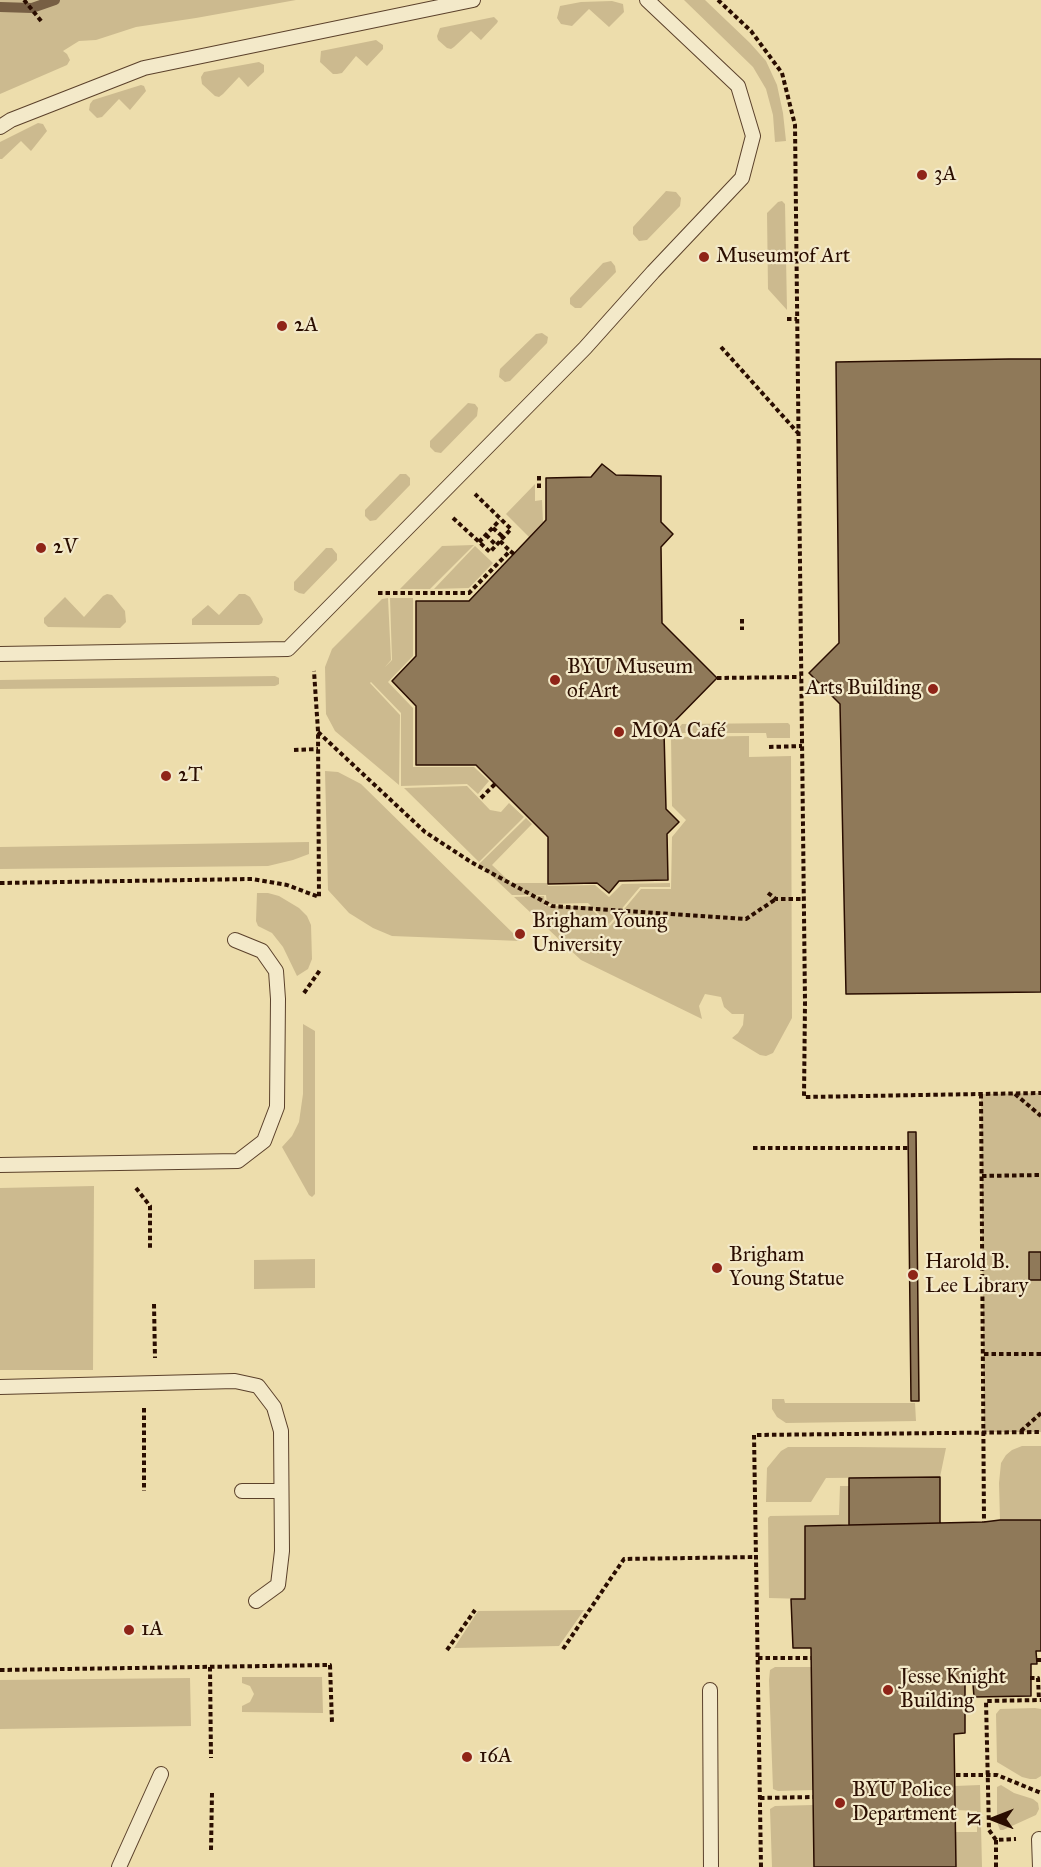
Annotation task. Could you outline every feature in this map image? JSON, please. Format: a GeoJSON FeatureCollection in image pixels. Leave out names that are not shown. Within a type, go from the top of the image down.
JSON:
{"type":"FeatureCollection","features":[{"type":"Feature","properties":{"kind":"lane"},"geometry":{"type":"LineString","coordinates":[[0,127],[11,120],[144,68],[473,0]]}},
{"type":"Feature","properties":{"kind":"lane"},"geometry":{"type":"LineString","coordinates":[[0,654],[288,649],[585,348],[742,178],[753,136],[738,86],[647,0]]}},
{"type":"Feature","properties":{"kind":"lane"},"geometry":{"type":"LineString","coordinates":[[0,1165],[238,1161],[264,1141],[277,1107],[276,971],[262,951],[235,940]]}},
{"type":"Feature","properties":{"kind":"lane"},"geometry":{"type":"LineString","coordinates":[[0,1387],[235,1381],[258,1386],[274,1407],[281,1431],[282,1551],[278,1585],[256,1601]]}},
{"type":"Feature","properties":{"kind":"lane"},"geometry":{"type":"LineString","coordinates":[[242,1491],[281,1491]]}},
{"type":"Feature","properties":{"kind":"lane"},"geometry":{"type":"LineString","coordinates":[[710,1690],[711,1867]]}},
{"type":"Feature","properties":{"kind":"lane"},"geometry":{"type":"LineString","coordinates":[[119,1867],[161,1774]]}},
{"type":"Feature","properties":{"kind":"lane"},"geometry":{"type":"LineString","coordinates":[[1039,1839],[1040,1867]]}},
{"type":"Feature","properties":{"kind":"path"},"geometry":{"type":"LineString","coordinates":[[24,0],[42,22]]}},
{"type":"Feature","properties":{"kind":"path"},"geometry":{"type":"LineString","coordinates":[[718,0],[751,31],[782,73],[795,125],[804,1097],[1041,1093]]}},
{"type":"Feature","properties":{"kind":"path"},"geometry":{"type":"LineString","coordinates":[[787,319],[797,319]]}},
{"type":"Feature","properties":{"kind":"path"},"geometry":{"type":"LineString","coordinates":[[721,347],[799,434]]}},
{"type":"Feature","properties":{"kind":"path"},"geometry":{"type":"LineString","coordinates":[[539,476],[539,491]]}},
{"type":"Feature","properties":{"kind":"path"},"geometry":{"type":"LineString","coordinates":[[452,518],[490,552],[511,529],[475,494]]}},
{"type":"Feature","properties":{"kind":"path"},"geometry":{"type":"LineString","coordinates":[[479,543],[501,520]]}},
{"type":"Feature","properties":{"kind":"path"},"geometry":{"type":"LineString","coordinates":[[378,593],[470,593],[512,553],[500,541],[493,528]]}},
{"type":"Feature","properties":{"kind":"path"},"geometry":{"type":"LineString","coordinates":[[486,535],[500,541]]}},
{"type":"Feature","properties":{"kind":"path"},"geometry":{"type":"LineString","coordinates":[[742,619],[742,630]]}},
{"type":"Feature","properties":{"kind":"path"},"geometry":{"type":"LineString","coordinates":[[0,883],[252,879],[287,885],[319,897],[318,731],[314,671]]}},
{"type":"Feature","properties":{"kind":"path"},"geometry":{"type":"LineString","coordinates":[[717,678],[801,677]]}},
{"type":"Feature","properties":{"kind":"path"},"geometry":{"type":"LineString","coordinates":[[318,731],[425,832],[471,862],[552,906],[746,919],[776,900],[803,899]]}},
{"type":"Feature","properties":{"kind":"path"},"geometry":{"type":"LineString","coordinates":[[769,747],[802,746]]}},
{"type":"Feature","properties":{"kind":"path"},"geometry":{"type":"LineString","coordinates":[[294,750],[318,749]]}},
{"type":"Feature","properties":{"kind":"path"},"geometry":{"type":"LineString","coordinates":[[481,798],[495,784]]}},
{"type":"Feature","properties":{"kind":"path"},"geometry":{"type":"LineString","coordinates":[[768,893],[776,900]]}},
{"type":"Feature","properties":{"kind":"path"},"geometry":{"type":"LineString","coordinates":[[299,998],[320,970]]}},
{"type":"Feature","properties":{"kind":"path"},"geometry":{"type":"LineString","coordinates":[[1014,1093],[1041,1116]]}},
{"type":"Feature","properties":{"kind":"path"},"geometry":{"type":"LineString","coordinates":[[981,1094],[984,1522]]}},
{"type":"Feature","properties":{"kind":"path"},"geometry":{"type":"LineString","coordinates":[[753,1148],[908,1148]]}},
{"type":"Feature","properties":{"kind":"path"},"geometry":{"type":"LineString","coordinates":[[982,1176],[1041,1175]]}},
{"type":"Feature","properties":{"kind":"path"},"geometry":{"type":"LineString","coordinates":[[133,1184],[150,1206],[150,1249]]}},
{"type":"Feature","properties":{"kind":"path"},"geometry":{"type":"LineString","coordinates":[[154,1304],[155,1368]]}},
{"type":"Feature","properties":{"kind":"path"},"geometry":{"type":"LineString","coordinates":[[984,1354],[1041,1354]]}},
{"type":"Feature","properties":{"kind":"path"},"geometry":{"type":"LineString","coordinates":[[144,1407],[144,1491]]}},
{"type":"Feature","properties":{"kind":"path"},"geometry":{"type":"LineString","coordinates":[[1020,1432],[1041,1413]]}},
{"type":"Feature","properties":{"kind":"path"},"geometry":{"type":"LineString","coordinates":[[761,1867],[754,1435],[1041,1432]]}},
{"type":"Feature","properties":{"kind":"path"},"geometry":{"type":"LineString","coordinates":[[563,1649],[624,1559],[756,1557]]}},
{"type":"Feature","properties":{"kind":"path"},"geometry":{"type":"LineString","coordinates":[[447,1650],[475,1610]]}},
{"type":"Feature","properties":{"kind":"path"},"geometry":{"type":"LineString","coordinates":[[758,1658],[811,1658]]}},
{"type":"Feature","properties":{"kind":"path"},"geometry":{"type":"LineString","coordinates":[[0,1670],[330,1665],[332,1723]]}},
{"type":"Feature","properties":{"kind":"path"},"geometry":{"type":"LineString","coordinates":[[210,1667],[211,1758]]}},
{"type":"Feature","properties":{"kind":"path"},"geometry":{"type":"LineString","coordinates":[[996,1867],[996,1840],[988,1830],[986,1701],[1040,1700],[1038,1678],[1030,1678]]}},
{"type":"Feature","properties":{"kind":"path"},"geometry":{"type":"LineString","coordinates":[[956,1776],[997,1776],[1041,1793]]}},
{"type":"Feature","properties":{"kind":"path"},"geometry":{"type":"LineString","coordinates":[[211,1850],[212,1793]]}},
{"type":"Feature","properties":{"kind":"path"},"geometry":{"type":"LineString","coordinates":[[760,1798],[813,1797]]}},
{"type":"Feature","properties":{"kind":"path"},"geometry":{"type":"LineString","coordinates":[[996,1840],[1039,1839]]}},
{"type":"Feature","properties":{"kind":"shaded area"},"geometry":{"type":"Polygon","coordinates":[[[0,0],[296,0],[136,27],[96,40],[79,41],[63,51],[70,60],[67,65],[0,94],[0,0]]]}},
{"type":"Feature","properties":{"kind":"shaded area"},"geometry":{"type":"Polygon","coordinates":[[[684,0],[705,0],[766,61],[777,85],[786,141],[775,142],[773,115],[766,89],[753,67],[684,0]]]}},
{"type":"Feature","properties":{"kind":"shaded area"},"geometry":{"type":"Polygon","coordinates":[[[612,1],[623,4],[624,12],[609,27],[589,9],[572,26],[561,24],[557,18],[560,6],[581,2],[612,1]]]}},
{"type":"Feature","properties":{"kind":"shaded area"},"geometry":{"type":"Polygon","coordinates":[[[494,17],[497,23],[481,40],[471,31],[451,49],[438,40],[440,28],[494,17]]]}},
{"type":"Feature","properties":{"kind":"shaded area"},"geometry":{"type":"Polygon","coordinates":[[[376,40],[383,45],[383,49],[367,66],[356,56],[342,73],[333,74],[320,62],[321,51],[376,40]]]}},
{"type":"Feature","properties":{"kind":"shaded area"},"geometry":{"type":"Polygon","coordinates":[[[259,62],[264,65],[264,72],[248,87],[239,77],[219,97],[202,84],[201,77],[204,72],[259,62]]]}},
{"type":"Feature","properties":{"kind":"shaded area"},"geometry":{"type":"Polygon","coordinates":[[[141,85],[146,91],[130,110],[119,99],[102,117],[97,118],[89,110],[93,100],[141,85]]]}},
{"type":"Feature","properties":{"kind":"shaded area"},"geometry":{"type":"Polygon","coordinates":[[[38,123],[43,124],[47,131],[31,151],[21,141],[0,159],[0,142],[38,123]]]}},
{"type":"Feature","properties":{"kind":"shaded area"},"geometry":{"type":"Polygon","coordinates":[[[666,191],[676,192],[681,198],[680,206],[647,240],[639,241],[633,234],[633,227],[666,191]]]}},
{"type":"Feature","properties":{"kind":"shaded area"},"geometry":{"type":"Polygon","coordinates":[[[782,201],[785,204],[787,310],[768,289],[767,213],[782,201]]]}},
{"type":"Feature","properties":{"kind":"shaded area"},"geometry":{"type":"Polygon","coordinates":[[[611,261],[616,272],[581,308],[575,308],[570,304],[570,298],[603,263],[611,261]]]}},
{"type":"Feature","properties":{"kind":"shaded area"},"geometry":{"type":"Polygon","coordinates":[[[542,333],[548,337],[547,343],[510,381],[505,382],[499,377],[500,369],[536,334],[542,333]]]}},
{"type":"Feature","properties":{"kind":"shaded area"},"geometry":{"type":"Polygon","coordinates":[[[468,403],[475,404],[478,408],[477,416],[441,453],[435,452],[430,447],[430,441],[468,403]]]}},
{"type":"Feature","properties":{"kind":"shaded area"},"geometry":{"type":"Polygon","coordinates":[[[400,474],[406,474],[410,478],[410,485],[376,520],[370,521],[365,516],[365,510],[400,474]]]}},
{"type":"Feature","properties":{"kind":"shaded area"},"geometry":{"type":"Polygon","coordinates":[[[535,484],[535,501],[542,500],[543,522],[529,537],[506,514],[535,484]]]}},
{"type":"Feature","properties":{"kind":"shaded area"},"geometry":{"type":"Polygon","coordinates":[[[474,545],[430,589],[400,589],[442,546],[474,545]]]}},
{"type":"Feature","properties":{"kind":"shaded area"},"geometry":{"type":"Polygon","coordinates":[[[475,546],[493,563],[469,588],[434,589],[475,546]]]}},
{"type":"Feature","properties":{"kind":"shaded area"},"geometry":{"type":"Polygon","coordinates":[[[326,548],[332,548],[337,554],[337,560],[304,594],[294,590],[294,582],[326,548]]]}},
{"type":"Feature","properties":{"kind":"shaded area"},"geometry":{"type":"Polygon","coordinates":[[[107,594],[112,595],[125,611],[126,622],[120,628],[48,627],[44,623],[44,618],[65,597],[84,617],[107,594]]]}},
{"type":"Feature","properties":{"kind":"shaded area"},"geometry":{"type":"Polygon","coordinates":[[[239,594],[250,597],[263,619],[262,623],[259,625],[192,625],[192,619],[208,605],[219,615],[239,594]]]}},
{"type":"Feature","properties":{"kind":"shaded area"},"geometry":{"type":"Polygon","coordinates":[[[388,598],[391,660],[385,667],[392,660],[390,598],[413,598],[413,656],[388,682],[413,708],[413,767],[474,767],[489,781],[478,794],[467,784],[401,786],[401,713],[371,682],[400,715],[399,785],[335,731],[326,714],[325,667],[332,649],[382,599],[388,598]]]}},
{"type":"Feature","properties":{"kind":"shaded area"},"geometry":{"type":"Polygon","coordinates":[[[275,676],[279,678],[279,684],[275,686],[0,689],[0,680],[275,676]]]}},
{"type":"Feature","properties":{"kind":"shaded area"},"geometry":{"type":"Polygon","coordinates":[[[788,723],[790,738],[767,738],[766,733],[675,733],[682,724],[788,723]]]}},
{"type":"Feature","properties":{"kind":"shaded area"},"geometry":{"type":"Polygon","coordinates":[[[749,736],[749,757],[791,756],[792,1018],[773,1053],[766,1056],[760,1055],[732,1038],[743,1025],[744,1014],[732,1014],[724,1007],[721,997],[705,994],[699,1006],[702,1019],[581,960],[514,897],[544,896],[545,906],[588,906],[610,926],[641,889],[671,889],[672,837],[686,820],[672,806],[671,737],[749,736]]]}},
{"type":"Feature","properties":{"kind":"shaded area"},"geometry":{"type":"Polygon","coordinates":[[[325,771],[338,772],[361,784],[521,941],[392,936],[373,928],[349,913],[328,890],[325,771]]]}},
{"type":"Feature","properties":{"kind":"shaded area"},"geometry":{"type":"Polygon","coordinates":[[[467,786],[490,810],[501,812],[509,803],[524,817],[479,862],[404,788],[467,786]]]}},
{"type":"Feature","properties":{"kind":"shaded area"},"geometry":{"type":"Polygon","coordinates":[[[526,818],[532,824],[492,865],[511,883],[547,883],[548,886],[595,885],[609,897],[622,884],[670,883],[670,887],[640,887],[609,924],[588,903],[547,904],[546,895],[512,895],[479,864],[526,818]]]}},
{"type":"Feature","properties":{"kind":"shaded area"},"geometry":{"type":"Polygon","coordinates":[[[309,842],[309,854],[268,866],[0,869],[0,847],[309,842]]]}},
{"type":"Feature","properties":{"kind":"shaded area"},"geometry":{"type":"Polygon","coordinates":[[[257,893],[279,896],[299,908],[307,916],[311,925],[312,959],[308,969],[297,976],[283,947],[272,933],[258,926],[256,921],[257,893]]]}},
{"type":"Feature","properties":{"kind":"shaded area"},"geometry":{"type":"Polygon","coordinates":[[[303,1024],[315,1031],[315,1194],[312,1197],[282,1147],[292,1136],[299,1122],[303,1094],[303,1024]]]}},
{"type":"Feature","properties":{"kind":"shaded area"},"geometry":{"type":"Polygon","coordinates":[[[1041,1093],[1041,1432],[984,1432],[981,1094],[1041,1093]]]}},
{"type":"Feature","properties":{"kind":"shaded area"},"geometry":{"type":"Polygon","coordinates":[[[94,1186],[93,1370],[0,1370],[0,1188],[94,1186]]]}},
{"type":"Feature","properties":{"kind":"shaded area"},"geometry":{"type":"Polygon","coordinates":[[[315,1259],[315,1288],[254,1289],[254,1260],[315,1259]]]}},
{"type":"Feature","properties":{"kind":"shaded area"},"geometry":{"type":"Polygon","coordinates":[[[772,1399],[784,1399],[785,1403],[915,1403],[916,1421],[786,1423],[777,1417],[772,1409],[772,1399]]]}},
{"type":"Feature","properties":{"kind":"shaded area"},"geometry":{"type":"Polygon","coordinates":[[[1022,1446],[1041,1446],[1041,1520],[1000,1520],[1001,1463],[1012,1450],[1022,1446]]]}},
{"type":"Feature","properties":{"kind":"shaded area"},"geometry":{"type":"Polygon","coordinates":[[[788,1447],[946,1448],[940,1477],[826,1478],[811,1502],[766,1502],[767,1468],[781,1451],[788,1447]]]}},
{"type":"Feature","properties":{"kind":"shaded area"},"geometry":{"type":"Polygon","coordinates":[[[840,1486],[849,1486],[849,1525],[805,1526],[805,1599],[769,1598],[768,1518],[770,1516],[839,1515],[840,1486]]]}},
{"type":"Feature","properties":{"kind":"shaded area"},"geometry":{"type":"Polygon","coordinates":[[[584,1610],[559,1646],[454,1648],[478,1611],[584,1610]]]}},
{"type":"Feature","properties":{"kind":"shaded area"},"geometry":{"type":"Polygon","coordinates":[[[775,1667],[811,1667],[813,1790],[778,1791],[773,1789],[769,1680],[770,1670],[775,1667]]]}},
{"type":"Feature","properties":{"kind":"shaded area"},"geometry":{"type":"Polygon","coordinates":[[[242,1677],[322,1677],[323,1713],[242,1712],[242,1706],[250,1702],[254,1694],[250,1686],[242,1683],[242,1677]]]}},
{"type":"Feature","properties":{"kind":"shaded area"},"geometry":{"type":"Polygon","coordinates":[[[190,1678],[191,1726],[0,1729],[0,1680],[190,1678]]]}},
{"type":"Feature","properties":{"kind":"shaded area"},"geometry":{"type":"Polygon","coordinates":[[[1000,1709],[1041,1709],[1041,1776],[1030,1779],[1022,1777],[997,1762],[996,1714],[1000,1709]]]}},
{"type":"Feature","properties":{"kind":"shaded area"},"geometry":{"type":"Polygon","coordinates":[[[980,1785],[982,1867],[956,1867],[955,1832],[977,1832],[977,1811],[956,1810],[955,1786],[980,1785]]]}},
{"type":"Feature","properties":{"kind":"shaded area"},"geometry":{"type":"Polygon","coordinates":[[[1001,1785],[1038,1803],[1039,1809],[1036,1815],[1000,1830],[997,1822],[997,1787],[1001,1785]]]}},
{"type":"Feature","properties":{"kind":"shaded area"},"geometry":{"type":"Polygon","coordinates":[[[813,1805],[814,1867],[772,1867],[770,1809],[775,1806],[813,1805]]]}},
{"type":"Feature","properties":{"kind":"building","name":"Arts Building"},"geometry":{"type":"Polygon","coordinates":[[[1041,359],[1041,992],[846,994],[840,704],[809,673],[839,643],[836,362],[1041,359]]]}},
{"type":"Feature","properties":{"kind":"building","name":"BYU Museum of Art"},"geometry":{"type":"Polygon","coordinates":[[[602,464],[616,475],[661,476],[661,522],[673,534],[661,547],[662,623],[717,678],[664,732],[666,809],[679,822],[667,834],[668,880],[619,881],[609,893],[597,883],[548,884],[548,837],[476,765],[416,765],[416,706],[392,681],[416,656],[416,601],[469,601],[546,520],[546,478],[591,477],[602,464]]]}},
{"type":"Feature","properties":{"kind":"building","name":"Harold B. Lee Library"},"geometry":{"type":"Polygon","coordinates":[[[908,1132],[916,1132],[919,1401],[911,1401],[908,1132]]]}},
{"type":"Feature","properties":{"kind":"building","name":"Harold B. Lee Library"},"geometry":{"type":"Polygon","coordinates":[[[1029,1252],[1041,1252],[1041,1280],[1029,1280],[1029,1252]]]}},
{"type":"Feature","properties":{"kind":"building"},"geometry":{"type":"Polygon","coordinates":[[[940,1477],[940,1523],[849,1525],[849,1478],[940,1477]]]}},
{"type":"Feature","properties":{"kind":"building","name":"Jesse Knight Building"},"geometry":{"type":"Polygon","coordinates":[[[1041,1520],[1041,1651],[1036,1651],[1037,1664],[1031,1664],[1031,1696],[974,1697],[973,1684],[965,1684],[965,1733],[954,1734],[956,1867],[814,1867],[811,1648],[793,1648],[791,1599],[805,1599],[805,1526],[1041,1520]]]}},
{"type":"Feature","properties":{"kind":"waterway"},"geometry":{"type":"LineString","coordinates":[[0,7],[32,8],[55,0]]}},
{"type":"Feature","properties":{"kind":"place","name":"3A"},"geometry":{"type":"Point","coordinates":[922,175]}},
{"type":"Feature","properties":{"kind":"place","name":"Museum of Art"},"geometry":{"type":"Point","coordinates":[704,257]}},
{"type":"Feature","properties":{"kind":"place","name":"2A"},"geometry":{"type":"Point","coordinates":[282,326]}},
{"type":"Feature","properties":{"kind":"place","name":"2V"},"geometry":{"type":"Point","coordinates":[41,548]}},
{"type":"Feature","properties":{"kind":"place","name":"BYU Museum of Art"},"geometry":{"type":"Point","coordinates":[555,680]}},
{"type":"Feature","properties":{"kind":"place","name":"Arts Building"},"geometry":{"type":"Point","coordinates":[933,689]}},
{"type":"Feature","properties":{"kind":"place","name":"MOA Café"},"geometry":{"type":"Point","coordinates":[619,732]}},
{"type":"Feature","properties":{"kind":"place","name":"2T"},"geometry":{"type":"Point","coordinates":[166,776]}},
{"type":"Feature","properties":{"kind":"place","name":"Brigham Young University"},"geometry":{"type":"Point","coordinates":[520,934]}},
{"type":"Feature","properties":{"kind":"place","name":"Brigham Young Statue"},"geometry":{"type":"Point","coordinates":[717,1268]}},
{"type":"Feature","properties":{"kind":"place","name":"Harold B. Lee Library"},"geometry":{"type":"Point","coordinates":[913,1275]}},
{"type":"Feature","properties":{"kind":"place","name":"1A"},"geometry":{"type":"Point","coordinates":[129,1630]}},
{"type":"Feature","properties":{"kind":"place","name":"Jesse Knight Building"},"geometry":{"type":"Point","coordinates":[888,1690]}},
{"type":"Feature","properties":{"kind":"place","name":"16A"},"geometry":{"type":"Point","coordinates":[467,1757]}},
{"type":"Feature","properties":{"kind":"place","name":"BYU Police Department"},"geometry":{"type":"Point","coordinates":[840,1803]}}]}
